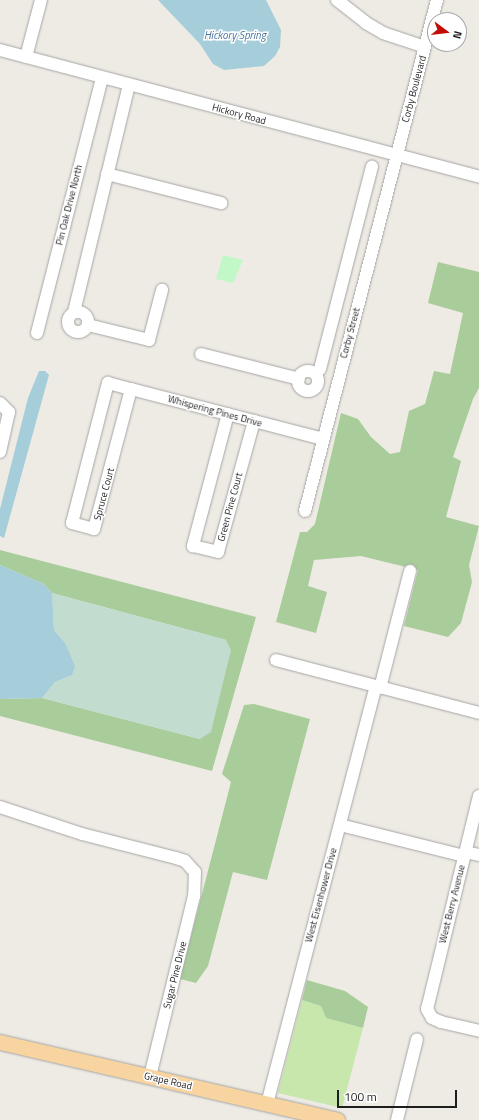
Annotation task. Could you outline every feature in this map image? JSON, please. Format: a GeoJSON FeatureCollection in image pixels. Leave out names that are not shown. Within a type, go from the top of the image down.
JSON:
{"type":"FeatureCollection","features":[{"type":"Feature","properties":{"kind":"main road","name":"Grape Road"},"geometry":{"type":"LineString","coordinates":[[0,1042],[150,1078],[337,1120]]}},
{"type":"Feature","properties":{"kind":"street"},"geometry":{"type":"LineString","coordinates":[[26,57],[41,0]]}},
{"type":"Feature","properties":{"kind":"street"},"geometry":{"type":"LineString","coordinates":[[337,0],[366,23],[383,33],[425,47]]}},
{"type":"Feature","properties":{"kind":"street","name":"Corby Boulevard"},"geometry":{"type":"LineString","coordinates":[[397,155],[437,0]]}},
{"type":"Feature","properties":{"kind":"street","name":"Hickory Road"},"geometry":{"type":"LineString","coordinates":[[0,50],[479,177]]}},
{"type":"Feature","properties":{"kind":"street","name":"Pin Oak Drive North"},"geometry":{"type":"LineString","coordinates":[[37,333],[102,78]]}},
{"type":"Feature","properties":{"kind":"street"},"geometry":{"type":"LineString","coordinates":[[88,325],[80,332],[71,329],[68,320],[74,312],[129,85]]}},
{"type":"Feature","properties":{"kind":"street","name":"Corby Street"},"geometry":{"type":"LineString","coordinates":[[305,511],[339,374],[397,155]]}},
{"type":"Feature","properties":{"kind":"street"},"geometry":{"type":"LineString","coordinates":[[299,379],[302,388],[311,390],[318,384],[318,372],[372,167]]}},
{"type":"Feature","properties":{"kind":"street"},"geometry":{"type":"LineString","coordinates":[[108,174],[220,203]]}},
{"type":"Feature","properties":{"kind":"street"},"geometry":{"type":"LineString","coordinates":[[88,325],[148,340],[162,290]]}},
{"type":"Feature","properties":{"kind":"street"},"geometry":{"type":"LineString","coordinates":[[74,312],[84,313],[88,325]]}},
{"type":"Feature","properties":{"kind":"street"},"geometry":{"type":"LineString","coordinates":[[201,354],[299,379]]}},
{"type":"Feature","properties":{"kind":"street"},"geometry":{"type":"LineString","coordinates":[[299,379],[304,372],[311,371],[339,374]]}},
{"type":"Feature","properties":{"kind":"street","name":"Whispering Pines Drive"},"geometry":{"type":"LineString","coordinates":[[108,383],[323,439]]}},
{"type":"Feature","properties":{"kind":"street","name":"Spruce Court"},"geometry":{"type":"LineString","coordinates":[[108,383],[72,523],[94,529],[131,389]]}},
{"type":"Feature","properties":{"kind":"street"},"geometry":{"type":"LineString","coordinates":[[0,403],[9,412],[0,452]]}},
{"type":"Feature","properties":{"kind":"street","name":"Green Pine Court"},"geometry":{"type":"LineString","coordinates":[[228,414],[193,546],[218,552],[254,421]]}},
{"type":"Feature","properties":{"kind":"street","name":"West Eisenhower Drive"},"geometry":{"type":"LineString","coordinates":[[267,1104],[340,825],[410,571]]}},
{"type":"Feature","properties":{"kind":"street"},"geometry":{"type":"LineString","coordinates":[[276,660],[479,713]]}},
{"type":"Feature","properties":{"kind":"street","name":"West Berry Avenue"},"geometry":{"type":"LineString","coordinates":[[479,796],[427,1002],[428,1013],[441,1022],[479,1032]]}},
{"type":"Feature","properties":{"kind":"street","name":"Sugar Pine Drive"},"geometry":{"type":"LineString","coordinates":[[0,807],[82,834],[176,858],[185,861],[195,872],[194,896],[150,1078]]}},
{"type":"Feature","properties":{"kind":"street"},"geometry":{"type":"LineString","coordinates":[[340,825],[464,854],[479,855]]}},
{"type":"Feature","properties":{"kind":"street"},"geometry":{"type":"LineString","coordinates":[[397,1120],[417,1039]]}},
{"type":"Feature","properties":{"kind":"green space"},"geometry":{"type":"Polygon","coordinates":[[[223,255],[243,260],[233,283],[216,279],[223,255]]]}},
{"type":"Feature","properties":{"kind":"green space"},"geometry":{"type":"Polygon","coordinates":[[[438,262],[479,272],[479,388],[473,399],[453,457],[461,461],[446,517],[479,526],[469,565],[472,582],[461,623],[448,637],[404,626],[418,570],[361,556],[314,560],[308,586],[327,592],[316,633],[276,622],[300,532],[307,532],[315,524],[341,413],[358,419],[371,437],[390,454],[400,452],[409,411],[425,404],[434,371],[450,374],[463,313],[428,303],[438,262]]]}},
{"type":"Feature","properties":{"kind":"green space"},"geometry":{"type":"Polygon","coordinates":[[[0,550],[256,617],[212,771],[0,716],[0,699],[42,698],[200,739],[226,640],[52,593],[44,584],[0,565],[0,550]]]}},
{"type":"Feature","properties":{"kind":"green space"},"geometry":{"type":"Polygon","coordinates":[[[52,593],[226,640],[231,650],[211,732],[200,739],[42,698],[55,682],[72,675],[65,643],[54,630],[52,593]]]}},
{"type":"Feature","properties":{"kind":"green space"},"geometry":{"type":"Polygon","coordinates":[[[254,704],[310,719],[267,880],[233,872],[208,966],[196,983],[180,979],[231,782],[222,774],[244,705],[254,704]]]}},
{"type":"Feature","properties":{"kind":"green space"},"geometry":{"type":"Polygon","coordinates":[[[307,980],[345,991],[368,1007],[363,1028],[326,1018],[321,1006],[302,1000],[307,980]]]}},
{"type":"Feature","properties":{"kind":"green space"},"geometry":{"type":"Polygon","coordinates":[[[302,1000],[321,1006],[326,1018],[363,1028],[342,1108],[278,1093],[302,1000]]]}},
{"type":"Feature","properties":{"kind":"water","name":"Hickory Spring"},"geometry":{"type":"Polygon","coordinates":[[[158,0],[266,0],[281,30],[280,47],[275,56],[264,66],[224,70],[213,64],[200,44],[158,0]]]}},
{"type":"Feature","properties":{"kind":"water"},"geometry":{"type":"Polygon","coordinates":[[[39,371],[45,371],[49,375],[4,538],[0,536],[0,509],[28,398],[39,371]]]}},
{"type":"Feature","properties":{"kind":"water"},"geometry":{"type":"Polygon","coordinates":[[[0,565],[44,584],[52,593],[54,630],[65,643],[75,666],[72,675],[55,682],[42,698],[0,699],[0,565]]]}}]}
